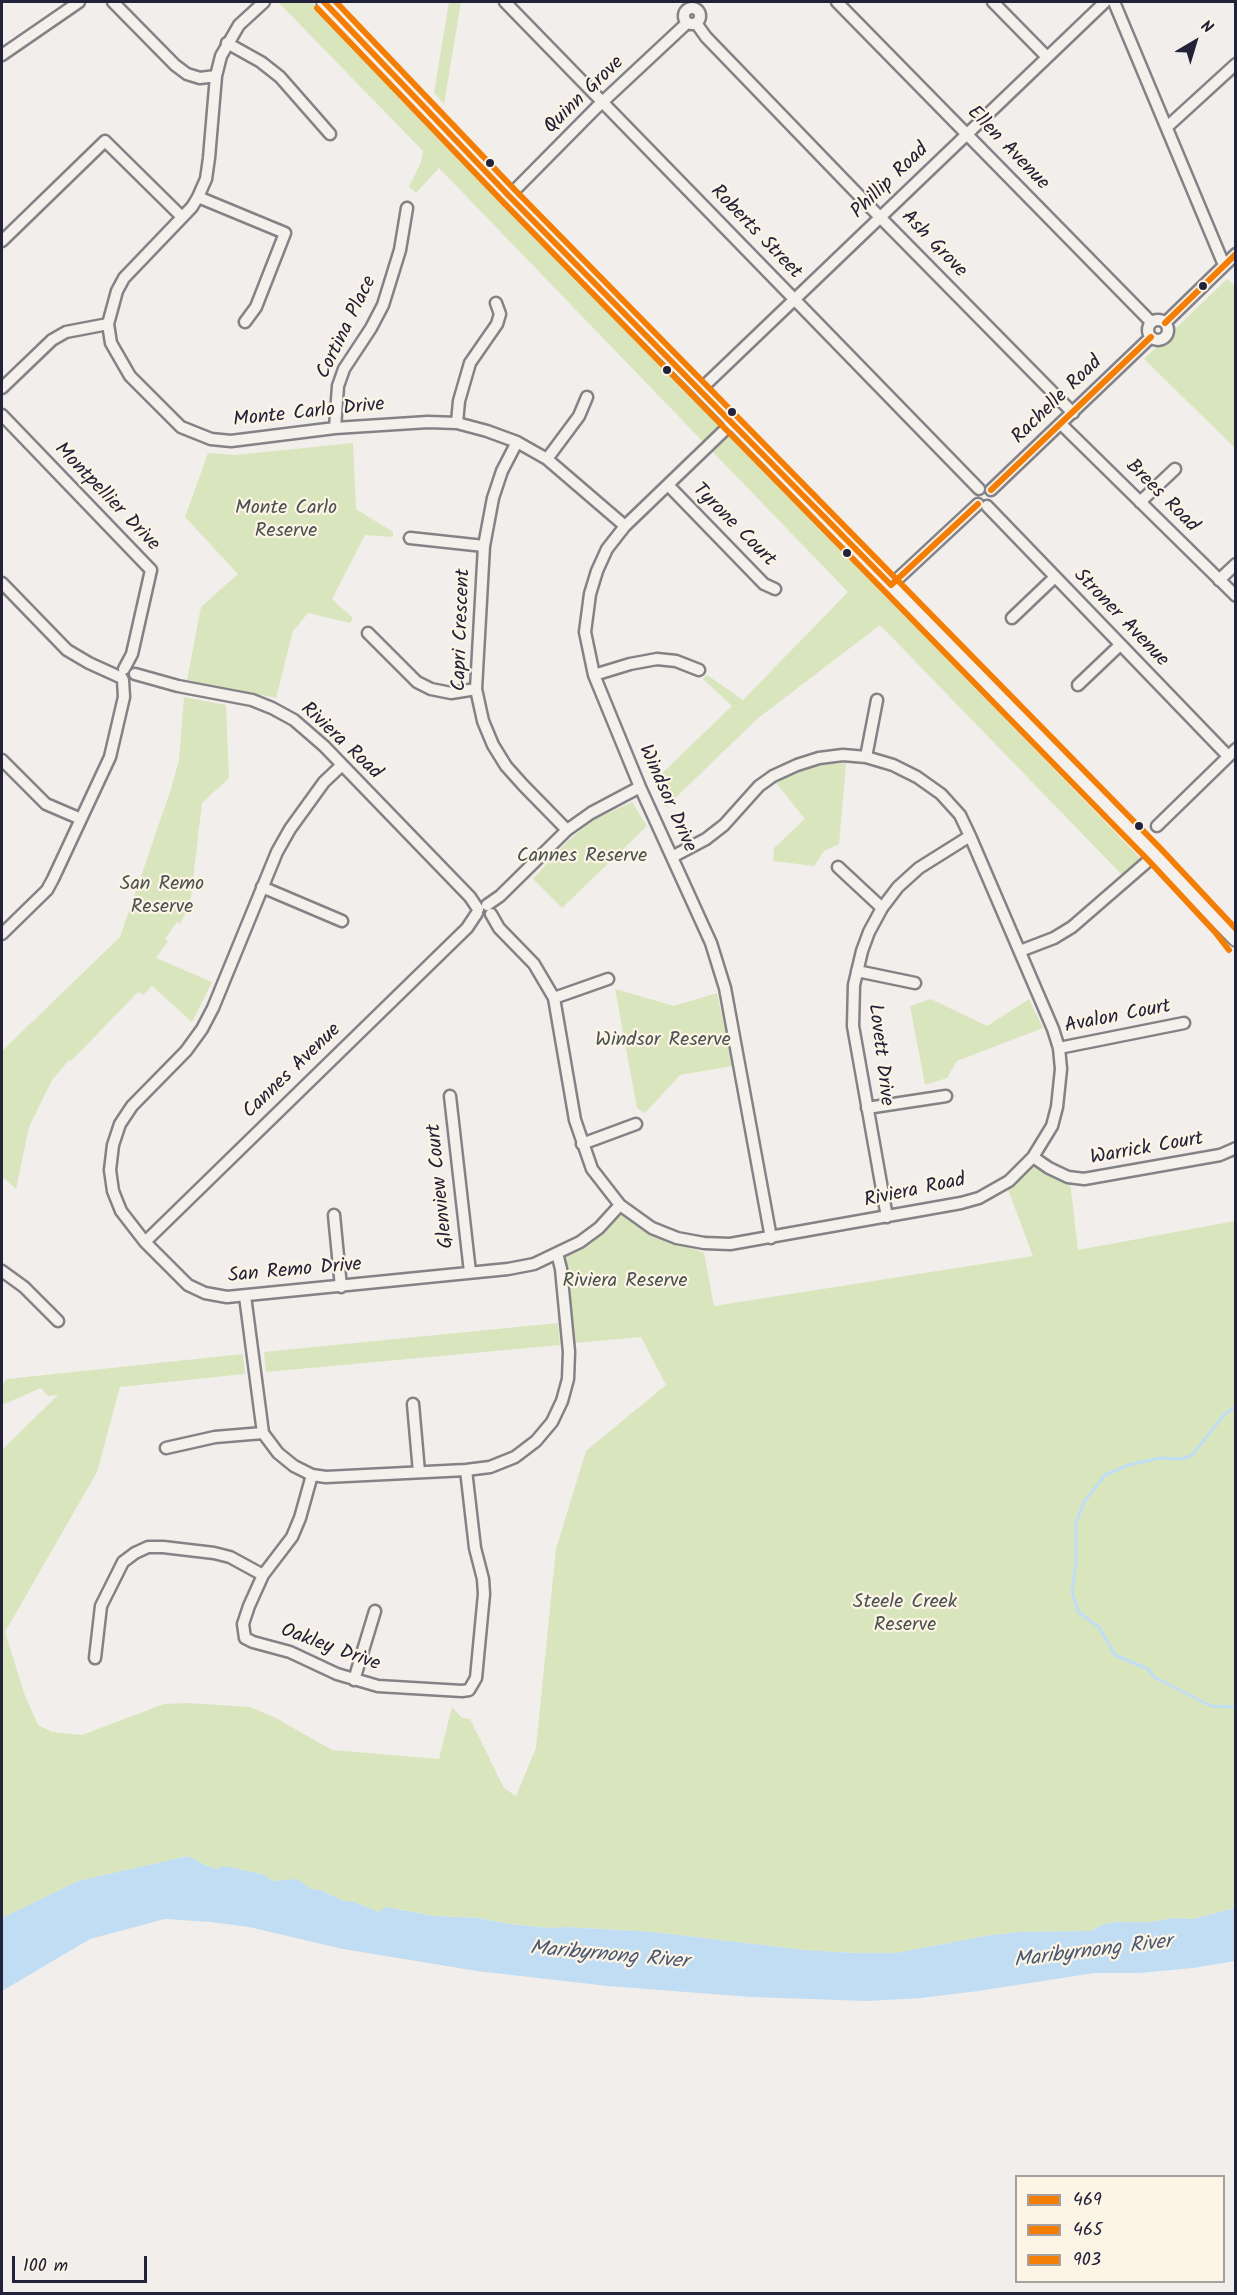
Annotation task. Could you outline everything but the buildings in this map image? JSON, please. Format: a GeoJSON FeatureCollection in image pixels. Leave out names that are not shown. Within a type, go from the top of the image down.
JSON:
{"type":"FeatureCollection","features":[{"type":"Feature","properties":{"kind":"main road"},"geometry":{"type":"LineString","coordinates":[[324,2],[509,196],[701,389],[1236,939]]}},
{"type":"Feature","properties":{"kind":"main road"},"geometry":{"type":"LineString","coordinates":[[1222,926],[1236,944]]}},
{"type":"Feature","properties":{"kind":"street"},"geometry":{"type":"LineString","coordinates":[[2,55],[79,2]]}},
{"type":"Feature","properties":{"kind":"street"},"geometry":{"type":"LineString","coordinates":[[113,2],[187,74],[200,78],[216,76]]}},
{"type":"Feature","properties":{"kind":"street"},"geometry":{"type":"LineString","coordinates":[[2,388],[52,340],[66,332],[108,324],[114,300],[124,278],[192,207],[206,180],[216,76],[221,56],[239,26],[264,2]]}},
{"type":"Feature","properties":{"kind":"street","name":"Roberts Street"},"geometry":{"type":"LineString","coordinates":[[505,2],[979,489]]}},
{"type":"Feature","properties":{"kind":"street"},"geometry":{"type":"LineString","coordinates":[[690,6],[706,2]]}},
{"type":"Feature","properties":{"kind":"street","name":"Ellen Avenue"},"geometry":{"type":"LineString","coordinates":[[837,2],[1151,322]]}},
{"type":"Feature","properties":{"kind":"street"},"geometry":{"type":"LineString","coordinates":[[993,2],[1047,57]]}},
{"type":"Feature","properties":{"kind":"street","name":"Phillip Road"},"geometry":{"type":"LineString","coordinates":[[701,389],[1105,2]]}},
{"type":"Feature","properties":{"kind":"street"},"geometry":{"type":"LineString","coordinates":[[1114,2],[1224,265]]}},
{"type":"Feature","properties":{"kind":"street"},"geometry":{"type":"LineString","coordinates":[[690,6],[700,16],[691,23]]}},
{"type":"Feature","properties":{"kind":"street","name":"Quinn Grove"},"geometry":{"type":"LineString","coordinates":[[509,196],[603,102],[691,23]]}},
{"type":"Feature","properties":{"kind":"street","name":"Ash Grove"},"geometry":{"type":"LineString","coordinates":[[691,23],[1072,412]]}},
{"type":"Feature","properties":{"kind":"street"},"geometry":{"type":"LineString","coordinates":[[227,43],[261,62],[280,77],[330,134]]}},
{"type":"Feature","properties":{"kind":"street"},"geometry":{"type":"LineString","coordinates":[[1167,127],[1236,64]]}},
{"type":"Feature","properties":{"kind":"street"},"geometry":{"type":"LineString","coordinates":[[2,241],[105,141],[182,217]]}},
{"type":"Feature","properties":{"kind":"street"},"geometry":{"type":"LineString","coordinates":[[198,197],[285,233],[256,307],[245,322]]}},
{"type":"Feature","properties":{"kind":"street","name":"Cortina Place"},"geometry":{"type":"LineString","coordinates":[[335,428],[338,386],[345,369],[367,336],[383,305],[400,250],[407,208]]}},
{"type":"Feature","properties":{"kind":"street"},"geometry":{"type":"LineString","coordinates":[[1165,323],[1236,254]]}},
{"type":"Feature","properties":{"kind":"street"},"geometry":{"type":"LineString","coordinates":[[457,423],[459,401],[470,363],[497,324],[500,314],[496,303]]}},
{"type":"Feature","properties":{"kind":"street"},"geometry":{"type":"LineString","coordinates":[[1160,320],[1165,323],[1168,329],[1166,336],[1160,340],[1151,337],[1148,331],[1151,322],[1160,320]]}},
{"type":"Feature","properties":{"kind":"street","name":"Monte Carlo Drive"},"geometry":{"type":"LineString","coordinates":[[108,324],[111,343],[130,376],[168,416],[193,433],[211,439],[231,441],[335,428],[386,424],[457,423],[517,442],[547,459],[626,526]]}},
{"type":"Feature","properties":{"kind":"street","name":"Rachelle Road"},"geometry":{"type":"LineString","coordinates":[[991,490],[1151,337]]}},
{"type":"Feature","properties":{"kind":"street"},"geometry":{"type":"LineString","coordinates":[[547,459],[579,416],[587,397]]}},
{"type":"Feature","properties":{"kind":"street","name":"Montpellier Drive"},"geometry":{"type":"LineString","coordinates":[[2,415],[151,570],[110,757],[47,890],[3,930]]}},
{"type":"Feature","properties":{"kind":"street","name":"Windsor Drive"},"geometry":{"type":"LineString","coordinates":[[732,423],[626,526],[607,549],[590,594],[585,632],[587,653],[594,675],[640,787],[711,943],[725,988],[771,1238]]}},
{"type":"Feature","properties":{"kind":"street","name":"Brees Road"},"geometry":{"type":"LineString","coordinates":[[1061,424],[1236,596]]}},
{"type":"Feature","properties":{"kind":"street","name":"Capri Crescent"},"geometry":{"type":"LineString","coordinates":[[517,442],[502,471],[493,498],[484,546],[476,689],[483,721],[497,752],[523,785],[567,830]]}},
{"type":"Feature","properties":{"kind":"street"},"geometry":{"type":"LineString","coordinates":[[1140,502],[1175,469]]}},
{"type":"Feature","properties":{"kind":"street","name":"Tyrone Court"},"geometry":{"type":"LineString","coordinates":[[668,485],[764,584],[775,589]]}},
{"type":"Feature","properties":{"kind":"street"},"geometry":{"type":"LineString","coordinates":[[891,585],[983,505],[993,499],[991,490],[985,488],[979,489],[975,496],[983,505]]}},
{"type":"Feature","properties":{"kind":"street","name":"Stroner Avenue"},"geometry":{"type":"LineString","coordinates":[[983,505],[1120,645],[1232,753]]}},
{"type":"Feature","properties":{"kind":"street"},"geometry":{"type":"LineString","coordinates":[[410,538],[484,546]]}},
{"type":"Feature","properties":{"kind":"street"},"geometry":{"type":"LineString","coordinates":[[1219,580],[1236,564]]}},
{"type":"Feature","properties":{"kind":"street"},"geometry":{"type":"LineString","coordinates":[[1012,618],[1055,577]]}},
{"type":"Feature","properties":{"kind":"street","name":"Riviera Road"},"geometry":{"type":"LineString","coordinates":[[2,583],[67,650],[89,663],[128,676],[263,704],[300,724],[340,763],[534,964],[554,999],[575,1120],[592,1169],[620,1205],[652,1228],[684,1239],[704,1243],[730,1244],[887,1217],[979,1198],[1009,1181],[1033,1157],[1052,1126],[1057,1107],[1061,1070],[1059,1048],[1053,1029],[970,836],[960,815],[941,794],[917,777],[893,765],[866,757],[843,755],[819,758],[773,776],[759,786],[724,825],[706,839],[672,856]]}},
{"type":"Feature","properties":{"kind":"street"},"geometry":{"type":"LineString","coordinates":[[368,633],[417,682],[431,689],[451,693],[476,689]]}},
{"type":"Feature","properties":{"kind":"street"},"geometry":{"type":"LineString","coordinates":[[1078,685],[1120,645]]}},
{"type":"Feature","properties":{"kind":"street"},"geometry":{"type":"LineString","coordinates":[[594,675],[630,664],[657,659],[676,661],[699,670]]}},
{"type":"Feature","properties":{"kind":"street"},"geometry":{"type":"LineString","coordinates":[[866,757],[877,700]]}},
{"type":"Feature","properties":{"kind":"street"},"geometry":{"type":"LineString","coordinates":[[1157,826],[1232,753]]}},
{"type":"Feature","properties":{"kind":"street"},"geometry":{"type":"LineString","coordinates":[[2,760],[46,804],[81,819]]}},
{"type":"Feature","properties":{"kind":"street","name":"San Remo Drive"},"geometry":{"type":"LineString","coordinates":[[340,763],[329,771],[277,852],[213,1008],[202,1029],[186,1051],[132,1106],[120,1124],[113,1145],[110,1170],[113,1191],[121,1211],[145,1242],[188,1285],[206,1293],[227,1297],[341,1287],[508,1269],[534,1264],[579,1242],[599,1228],[620,1205]]}},
{"type":"Feature","properties":{"kind":"street","name":"Cannes Avenue"},"geometry":{"type":"LineString","coordinates":[[145,1242],[567,830],[591,813],[640,787]]}},
{"type":"Feature","properties":{"kind":"street","name":"Lovett Drive"},"geometry":{"type":"LineString","coordinates":[[887,1217],[853,1026],[854,985],[857,971],[862,951],[882,908],[898,887],[919,868],[970,836]]}},
{"type":"Feature","properties":{"kind":"street"},"geometry":{"type":"LineString","coordinates":[[1020,951],[1054,938],[1072,927],[1155,855]]}},
{"type":"Feature","properties":{"kind":"street"},"geometry":{"type":"LineString","coordinates":[[838,867],[882,908]]}},
{"type":"Feature","properties":{"kind":"street"},"geometry":{"type":"LineString","coordinates":[[262,887],[342,921]]}},
{"type":"Feature","properties":{"kind":"street"},"geometry":{"type":"LineString","coordinates":[[857,971],[915,983]]}},
{"type":"Feature","properties":{"kind":"street"},"geometry":{"type":"LineString","coordinates":[[554,999],[608,979]]}},
{"type":"Feature","properties":{"kind":"street","name":"Avalon Court"},"geometry":{"type":"LineString","coordinates":[[1059,1048],[1184,1023]]}},
{"type":"Feature","properties":{"kind":"street","name":"Glenview Court"},"geometry":{"type":"LineString","coordinates":[[450,1096],[470,1272]]}},
{"type":"Feature","properties":{"kind":"street"},"geometry":{"type":"LineString","coordinates":[[867,1108],[946,1096]]}},
{"type":"Feature","properties":{"kind":"street"},"geometry":{"type":"LineString","coordinates":[[582,1144],[636,1124]]}},
{"type":"Feature","properties":{"kind":"street","name":"Warrick Court"},"geometry":{"type":"LineString","coordinates":[[1033,1157],[1068,1177],[1084,1179],[1220,1155],[1236,1148]]}},
{"type":"Feature","properties":{"kind":"street"},"geometry":{"type":"LineString","coordinates":[[334,1215],[341,1287]]}},
{"type":"Feature","properties":{"kind":"street"},"geometry":{"type":"LineString","coordinates":[[245,1296],[263,1433],[278,1453],[294,1466],[312,1475],[340,1478],[490,1467],[515,1457],[536,1441],[552,1422],[562,1401],[568,1378],[569,1352],[561,1269],[553,1255]]}},
{"type":"Feature","properties":{"kind":"street"},"geometry":{"type":"LineString","coordinates":[[2,1271],[24,1287],[58,1321]]}},
{"type":"Feature","properties":{"kind":"street"},"geometry":{"type":"LineString","coordinates":[[413,1404],[419,1472]]}},
{"type":"Feature","properties":{"kind":"street"},"geometry":{"type":"LineString","coordinates":[[166,1448],[215,1437],[263,1433]]}},
{"type":"Feature","properties":{"kind":"street","name":"Oakley Drive"},"geometry":{"type":"LineString","coordinates":[[312,1475],[292,1537],[263,1575],[243,1624],[245,1638],[290,1652],[354,1680],[378,1686],[462,1691],[469,1690],[474,1685],[484,1594],[483,1579],[475,1548],[466,1470]]}},
{"type":"Feature","properties":{"kind":"street"},"geometry":{"type":"LineString","coordinates":[[95,1658],[101,1605],[123,1562],[135,1552],[148,1547],[163,1547],[214,1553],[230,1557],[263,1575]]}},
{"type":"Feature","properties":{"kind":"street"},"geometry":{"type":"LineString","coordinates":[[354,1680],[375,1611]]}},
{"type":"Feature","properties":{"kind":"green space"},"geometry":{"type":"Polygon","coordinates":[[[278,2],[312,2],[1142,860],[1124,877],[880,625],[757,719],[666,807],[654,781],[732,706],[703,679],[707,675],[743,700],[848,592],[439,168],[416,193],[409,187],[421,162],[423,151],[278,2]]]}},
{"type":"Feature","properties":{"kind":"green space"},"geometry":{"type":"Polygon","coordinates":[[[449,2],[461,2],[444,104],[434,93],[449,2]]]}},
{"type":"Feature","properties":{"kind":"green space"},"geometry":{"type":"Polygon","coordinates":[[[1227,279],[1236,287],[1235,448],[1144,359],[1227,279]]]}},
{"type":"Feature","properties":{"kind":"green space","name":"Monte Carlo Reserve"},"geometry":{"type":"Polygon","coordinates":[[[353,443],[356,509],[393,532],[393,537],[365,535],[332,599],[353,618],[350,623],[308,613],[293,631],[276,698],[187,680],[201,607],[238,574],[185,517],[208,453],[235,455],[353,443]]]}},
{"type":"Feature","properties":{"kind":"green space","name":"San Remo Reserve"},"geometry":{"type":"Polygon","coordinates":[[[184,697],[226,705],[229,778],[202,803],[190,905],[180,924],[177,922],[165,939],[168,941],[156,958],[212,982],[192,1022],[152,986],[143,995],[138,992],[71,1061],[69,1060],[52,1080],[29,1127],[16,1189],[4,1178],[2,1182],[2,1051],[120,937],[179,760],[184,697]]]}},
{"type":"Feature","properties":{"kind":"green space"},"geometry":{"type":"Polygon","coordinates":[[[846,763],[839,844],[824,851],[814,866],[773,861],[774,848],[805,819],[776,783],[797,771],[818,765],[846,763]]]}},
{"type":"Feature","properties":{"kind":"green space","name":"Cannes Reserve"},"geometry":{"type":"Polygon","coordinates":[[[632,802],[647,826],[562,908],[533,879],[567,842],[591,821],[632,802]]]}},
{"type":"Feature","properties":{"kind":"green space","name":"Windsor Reserve"},"geometry":{"type":"Polygon","coordinates":[[[615,989],[674,1006],[717,993],[733,1066],[680,1075],[645,1113],[637,1108],[615,989]]]}},
{"type":"Feature","properties":{"kind":"green space"},"geometry":{"type":"Polygon","coordinates":[[[931,999],[987,1026],[1029,999],[1043,1028],[957,1061],[947,1078],[925,1085],[910,1006],[931,999]]]}},
{"type":"Feature","properties":{"kind":"green space","name":"Steele Creek Reserve"},"geometry":{"type":"Polygon","coordinates":[[[1032,1165],[1070,1182],[1078,1250],[1235,1221],[1235,1908],[1193,1919],[1116,1922],[1104,1924],[1091,1931],[1018,1932],[896,1953],[854,1953],[805,1950],[653,1932],[549,1928],[479,1918],[434,1916],[398,1909],[379,1912],[354,1902],[344,1901],[318,1889],[313,1890],[297,1880],[272,1881],[265,1875],[235,1868],[218,1869],[188,1856],[78,1881],[2,1918],[2,1450],[58,1395],[48,1396],[41,1388],[2,1405],[2,1384],[7,1379],[243,1354],[245,1374],[120,1387],[97,1472],[5,1632],[25,1696],[38,1725],[52,1732],[82,1735],[164,1704],[188,1703],[250,1707],[276,1718],[332,1750],[439,1759],[452,1707],[462,1718],[470,1719],[504,1788],[516,1796],[536,1748],[556,1549],[586,1451],[666,1385],[641,1337],[574,1343],[561,1257],[601,1232],[620,1213],[655,1235],[704,1253],[714,1306],[1033,1256],[1007,1187],[1032,1165]]]}},
{"type":"Feature","properties":{"kind":"green space"},"geometry":{"type":"Polygon","coordinates":[[[558,1323],[560,1345],[266,1372],[264,1352],[558,1323]]]}},
{"type":"Feature","properties":{"kind":"water","name":"Maribyrnong River"},"geometry":{"type":"Polygon","coordinates":[[[188,1856],[218,1869],[223,1866],[235,1868],[265,1875],[272,1881],[297,1879],[313,1890],[318,1889],[344,1901],[354,1902],[379,1912],[386,1907],[434,1916],[479,1918],[549,1928],[653,1932],[805,1950],[854,1953],[896,1953],[1018,1932],[1091,1931],[1104,1924],[1116,1922],[1193,1919],[1235,1908],[1235,1961],[1139,1973],[1094,1973],[921,1998],[867,2001],[751,1997],[608,1986],[477,1971],[343,1949],[249,1927],[165,1919],[90,1939],[2,1991],[2,1918],[78,1881],[188,1856]]]}},
{"type":"Feature","properties":{"kind":"waterway"},"geometry":{"type":"LineString","coordinates":[[1236,1406],[1224,1415],[1192,1455],[1182,1459],[1160,1458],[1129,1465],[1105,1475],[1084,1502],[1076,1523],[1076,1564],[1072,1592],[1079,1613],[1099,1627],[1115,1655],[1148,1669],[1154,1677],[1211,1706],[1236,1707]]}},
{"type":"Feature","properties":{"kind":"transit line","name":"469"},"geometry":{"type":"LineString","coordinates":[[324,2],[509,196],[891,585]]}},
{"type":"Feature","properties":{"kind":"transit line","name":"903"},"geometry":{"type":"LineString","coordinates":[[336,2],[515,190],[1161,849],[1236,929]]}},
{"type":"Feature","properties":{"kind":"transit line","name":"465"},"geometry":{"type":"LineString","coordinates":[[317,8],[503,202],[1149,861],[1229,950]]}},
{"type":"Feature","properties":{"kind":"transit line","name":"469"},"geometry":{"type":"LineString","coordinates":[[1165,323],[1236,254]]}},
{"type":"Feature","properties":{"kind":"transit line","name":"469"},"geometry":{"type":"LineString","coordinates":[[991,490],[1151,337]]}},
{"type":"Feature","properties":{"kind":"transit line","name":"469"},"geometry":{"type":"LineString","coordinates":[[891,585],[978,504]]}},
{"type":"Feature","properties":{"kind":"park label","name":"Riviera Reserve"},"geometry":{"type":"Point","coordinates":[625,1283]}}]}
